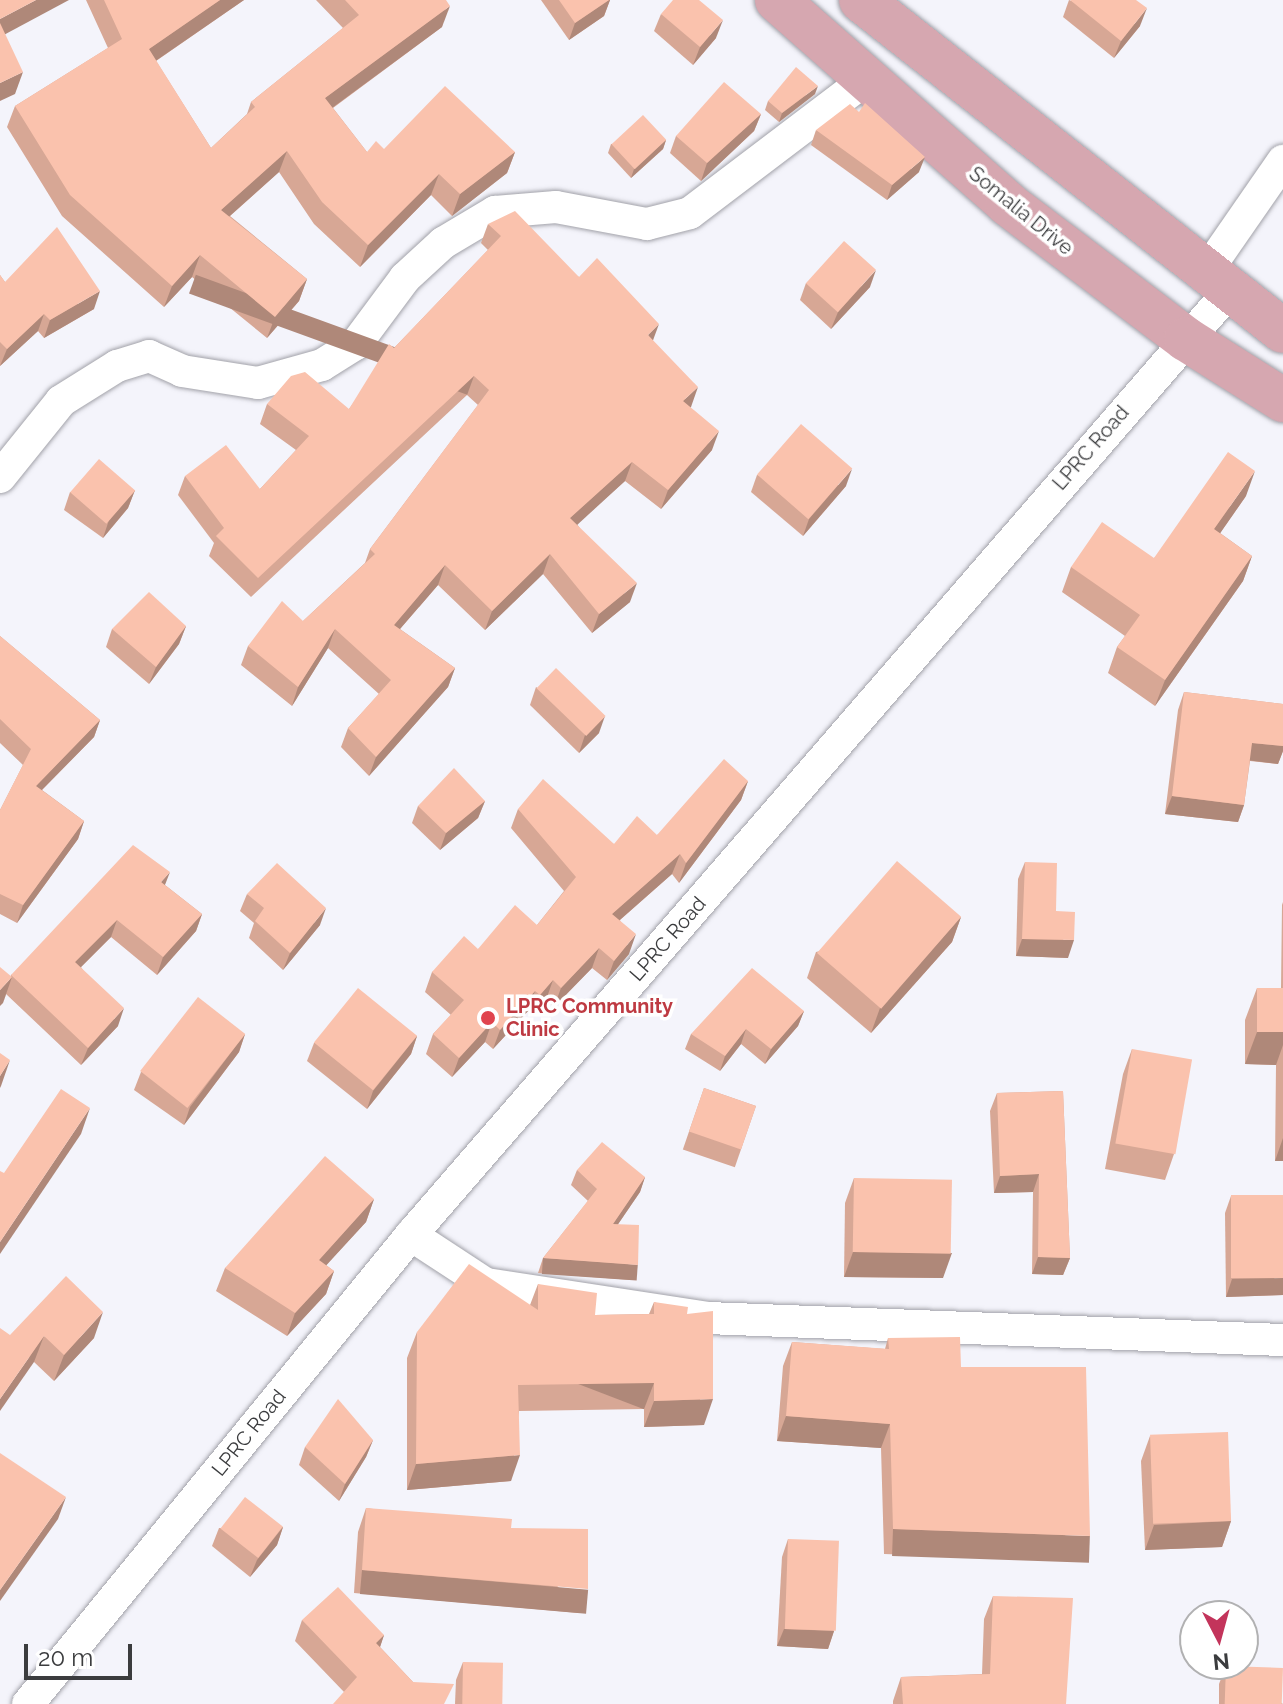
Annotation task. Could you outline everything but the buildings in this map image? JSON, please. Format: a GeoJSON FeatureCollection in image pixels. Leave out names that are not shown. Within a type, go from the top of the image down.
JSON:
{"type":"FeatureCollection","features":[{"type":"Feature","properties":{"kind":"main road","name":"Somalia Drive"},"geometry":{"type":"LineString","coordinates":[[777,0],[1008,204],[1186,339],[1283,400]]}},
{"type":"Feature","properties":{"kind":"main road"},"geometry":{"type":"LineString","coordinates":[[861,0],[1215,285],[1283,331]]}},
{"type":"Feature","properties":{"kind":"street"},"geometry":{"type":"LineString","coordinates":[[0,477],[61,401],[117,366],[149,356],[182,371],[258,383],[322,365],[356,344],[405,278],[443,243],[495,212],[556,207],[647,224],[690,213],[865,80]]}},
{"type":"Feature","properties":{"kind":"street","name":"LPRC Road"},"geometry":{"type":"LineString","coordinates":[[28,1704],[411,1235],[1186,339],[1283,161]]}},
{"type":"Feature","properties":{"kind":"street"},"geometry":{"type":"LineString","coordinates":[[411,1235],[486,1284],[707,1318],[1283,1340]]}},
{"type":"Feature","properties":{"kind":"place","name":"LPRC Community Clinic"},"geometry":{"type":"Point","coordinates":[488,1018]}}]}
